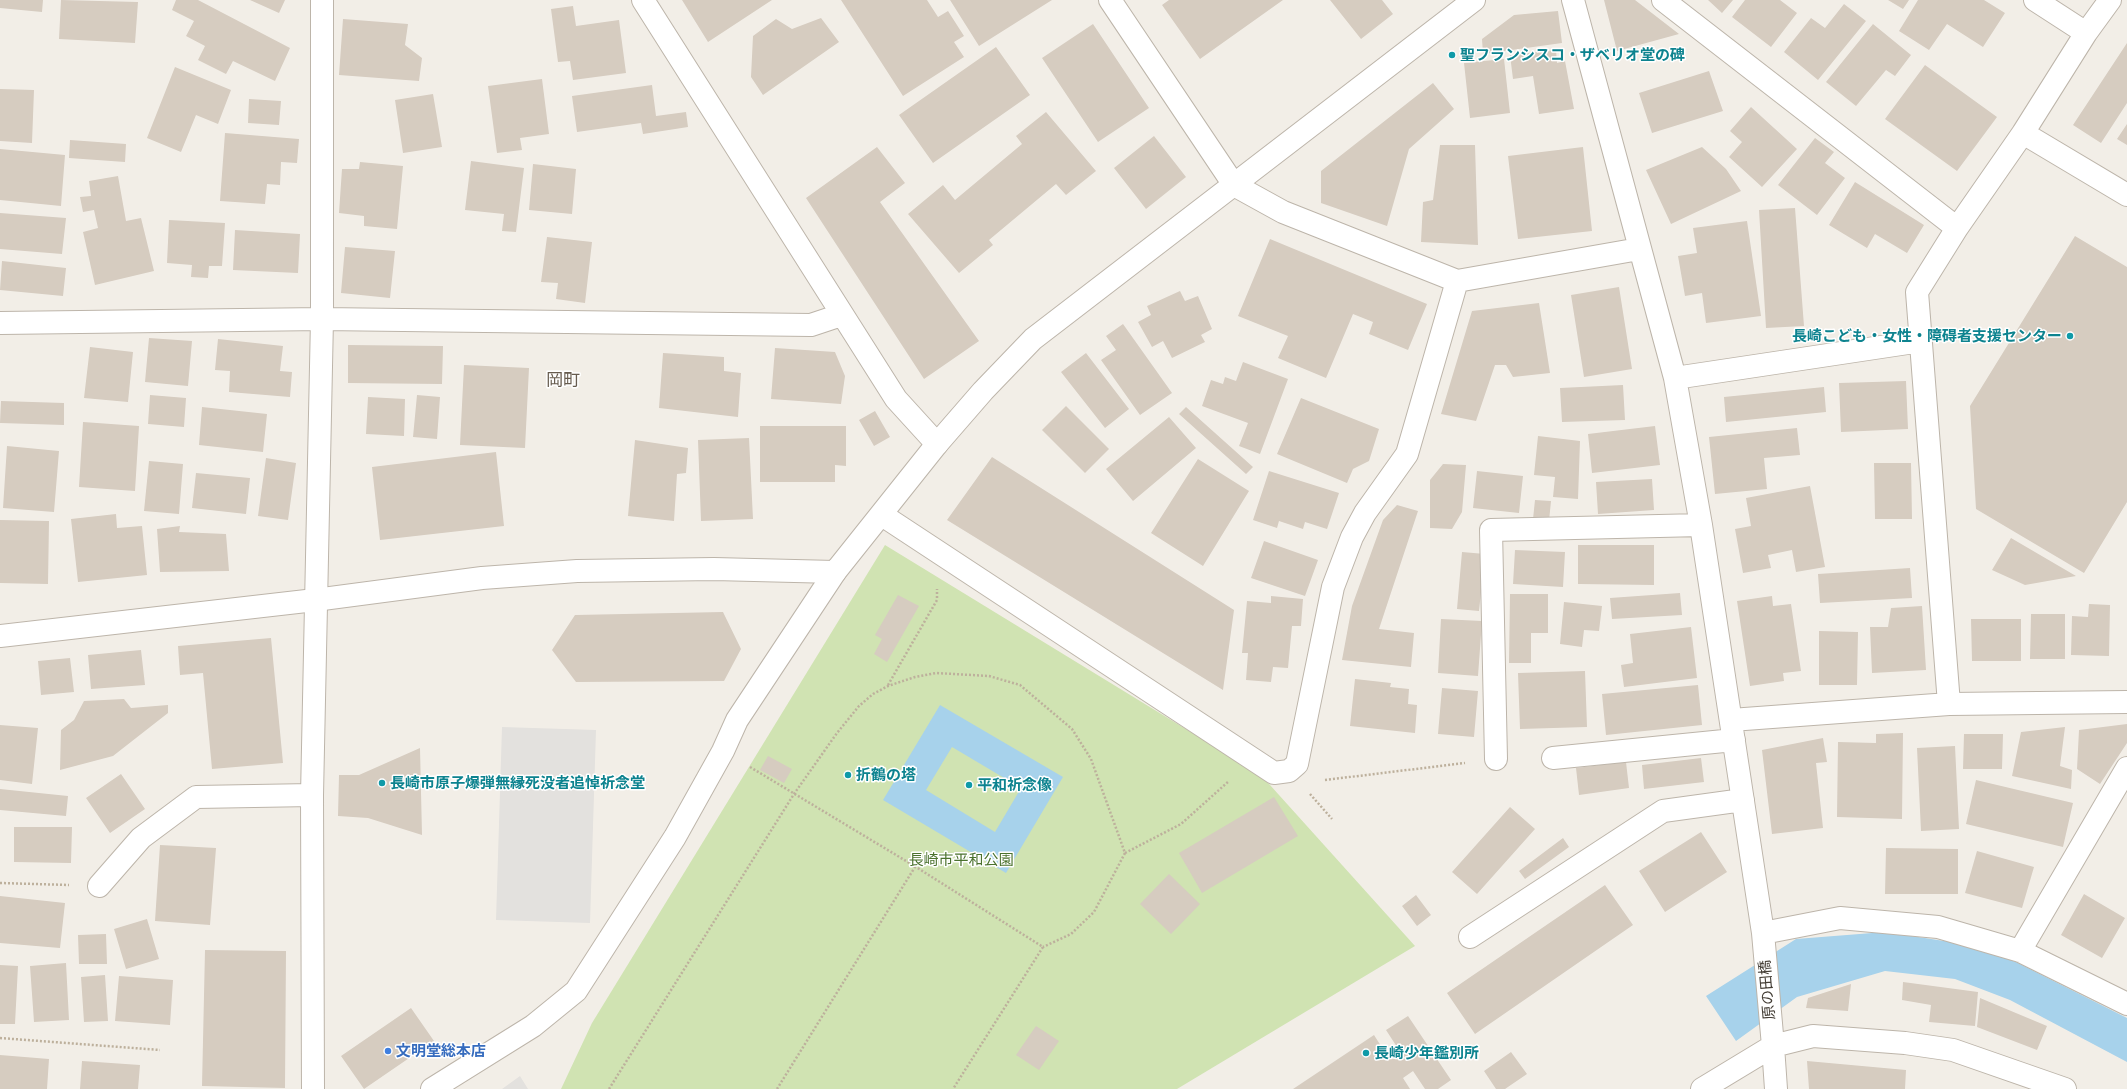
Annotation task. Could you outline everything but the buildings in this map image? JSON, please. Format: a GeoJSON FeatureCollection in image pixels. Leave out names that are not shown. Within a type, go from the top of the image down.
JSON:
{"type":"FeatureCollection","features":[{"type":"Feature","properties":{"kind":"street"},"geometry":{"type":"LineString","coordinates":[[313,1089],[312,795],[322,319],[322,0]]}},
{"type":"Feature","properties":{"kind":"street"},"geometry":{"type":"LineString","coordinates":[[643,0],[841,315],[896,399],[937,444]]}},
{"type":"Feature","properties":{"kind":"street"},"geometry":{"type":"LineString","coordinates":[[1110,0],[1234,185],[1284,212],[1457,281],[1639,250]]}},
{"type":"Feature","properties":{"kind":"street"},"geometry":{"type":"LineString","coordinates":[[432,1089],[533,1026],[576,991],[675,837],[723,751],[737,720],[835,572],[882,515],[937,444],[983,391],[1033,339],[1474,0]]}},
{"type":"Feature","properties":{"kind":"street","name":"原の田橋"},"geometry":{"type":"LineString","coordinates":[[1573,0],[1639,250],[1676,378],[1733,730],[1763,942],[1776,1089]]}},
{"type":"Feature","properties":{"kind":"street"},"geometry":{"type":"LineString","coordinates":[[1663,0],[1957,228]]}},
{"type":"Feature","properties":{"kind":"street"},"geometry":{"type":"LineString","coordinates":[[2035,0],[2086,33]]}},
{"type":"Feature","properties":{"kind":"street"},"geometry":{"type":"LineString","coordinates":[[1950,704],[1917,292],[1957,228],[2023,133],[2086,33],[2110,0]]}},
{"type":"Feature","properties":{"kind":"street"},"geometry":{"type":"LineString","coordinates":[[2023,133],[2127,195]]}},
{"type":"Feature","properties":{"kind":"street"},"geometry":{"type":"LineString","coordinates":[[882,515],[1274,773],[1290,771],[1296,764],[1333,587],[1352,537],[1365,513],[1407,454],[1457,281]]}},
{"type":"Feature","properties":{"kind":"street"},"geometry":{"type":"LineString","coordinates":[[0,323],[322,319],[810,326],[841,315]]}},
{"type":"Feature","properties":{"kind":"street"},"geometry":{"type":"LineString","coordinates":[[1676,378],[1921,341]]}},
{"type":"Feature","properties":{"kind":"street"},"geometry":{"type":"LineString","coordinates":[[1496,759],[1491,530],[1701,525]]}},
{"type":"Feature","properties":{"kind":"street"},"geometry":{"type":"LineString","coordinates":[[0,636],[315,600],[482,578],[577,572],[714,569],[835,572]]}},
{"type":"Feature","properties":{"kind":"street"},"geometry":{"type":"LineString","coordinates":[[1553,758],[1733,730],[1950,704],[2127,702]]}},
{"type":"Feature","properties":{"kind":"street"},"geometry":{"type":"LineString","coordinates":[[2020,951],[2127,768]]}},
{"type":"Feature","properties":{"kind":"street"},"geometry":{"type":"LineString","coordinates":[[99,886],[141,838],[196,797],[312,795]]}},
{"type":"Feature","properties":{"kind":"street"},"geometry":{"type":"LineString","coordinates":[[1470,937],[1663,811],[1743,800]]}},
{"type":"Feature","properties":{"kind":"street"},"geometry":{"type":"LineString","coordinates":[[1763,942],[1840,918],[1938,927],[2020,951],[2127,1004]]}},
{"type":"Feature","properties":{"kind":"street"},"geometry":{"type":"LineString","coordinates":[[1702,1089],[1772,1038],[1813,1036],[1905,1043],[1953,1050],[2064,1089]]}},
{"type":"Feature","properties":{"kind":"path"},"geometry":{"type":"LineString","coordinates":[[888,686],[937,600],[937,579],[955,563]]}},
{"type":"Feature","properties":{"kind":"path"},"geometry":{"type":"LineString","coordinates":[[609,1089],[794,794],[837,733],[859,706],[873,694],[888,686],[915,677],[936,673],[989,676],[1020,685],[1072,729],[1091,759],[1125,853]]}},
{"type":"Feature","properties":{"kind":"path"},"geometry":{"type":"LineString","coordinates":[[723,751],[916,867],[1043,947]]}},
{"type":"Feature","properties":{"kind":"path"},"geometry":{"type":"LineString","coordinates":[[953,1089],[1043,947],[1071,934],[1094,912],[1125,853],[1181,824],[1253,759]]}},
{"type":"Feature","properties":{"kind":"path"},"geometry":{"type":"LineString","coordinates":[[1324,780],[1496,759]]}},
{"type":"Feature","properties":{"kind":"path"},"geometry":{"type":"LineString","coordinates":[[777,1089],[916,867]]}},
{"type":"Feature","properties":{"kind":"path"},"geometry":{"type":"LineString","coordinates":[[0,883],[99,886]]}},
{"type":"Feature","properties":{"kind":"path"},"geometry":{"type":"LineString","coordinates":[[0,1038],[160,1050]]}},
{"type":"Feature","properties":{"kind":"green space","name":"長崎市平和公園"},"geometry":{"type":"Polygon","coordinates":[[[885,545],[1261,775],[1415,946],[1177,1089],[561,1089],[592,1023],[885,545]]]}},
{"type":"Feature","properties":{"kind":"shaded area"},"geometry":{"type":"Polygon","coordinates":[[[502,727],[596,730],[590,923],[496,920],[502,727]]]}},
{"type":"Feature","properties":{"kind":"shaded area"},"geometry":{"type":"Polygon","coordinates":[[[520,1076],[528,1089],[502,1089],[520,1076]]]}},
{"type":"Feature","properties":{"kind":"water"},"geometry":{"type":"Polygon","coordinates":[[[940,705],[1063,777],[1006,873],[883,800],[940,705]],[[952,747],[926,790],[995,832],[1021,788],[952,747]]]}},
{"type":"Feature","properties":{"kind":"water"},"geometry":{"type":"Polygon","coordinates":[[[1885,932],[1964,944],[2016,962],[2127,1018],[2127,1062],[2010,1000],[1955,979],[1885,971],[1797,997],[1736,1041],[1706,996],[1796,939],[1885,932]]]}},
{"type":"Feature","properties":{"kind":"place","name":"聖フランシスコ・ザベリオ堂の碑"},"geometry":{"type":"Point","coordinates":[1452,55]}},
{"type":"Feature","properties":{"kind":"place","name":"長崎こども・女性・障碍者支援センター"},"geometry":{"type":"Point","coordinates":[2070,336]}},
{"type":"Feature","properties":{"kind":"place","name":"折鶴の塔"},"geometry":{"type":"Point","coordinates":[848,775]}},
{"type":"Feature","properties":{"kind":"place","name":"長崎市原子爆弾無縁死没者追悼祈念堂"},"geometry":{"type":"Point","coordinates":[382,783]}},
{"type":"Feature","properties":{"kind":"place","name":"平和祈念像"},"geometry":{"type":"Point","coordinates":[969,785]}},
{"type":"Feature","properties":{"kind":"place","name":"文明堂総本店"},"geometry":{"type":"Point","coordinates":[388,1051]}},
{"type":"Feature","properties":{"kind":"place","name":"長崎少年鑑別所"},"geometry":{"type":"Point","coordinates":[1366,1053]}},
{"type":"Feature","properties":{"kind":"district","name":"岡町"},"geometry":{"type":"Point","coordinates":[563,380]}}]}
